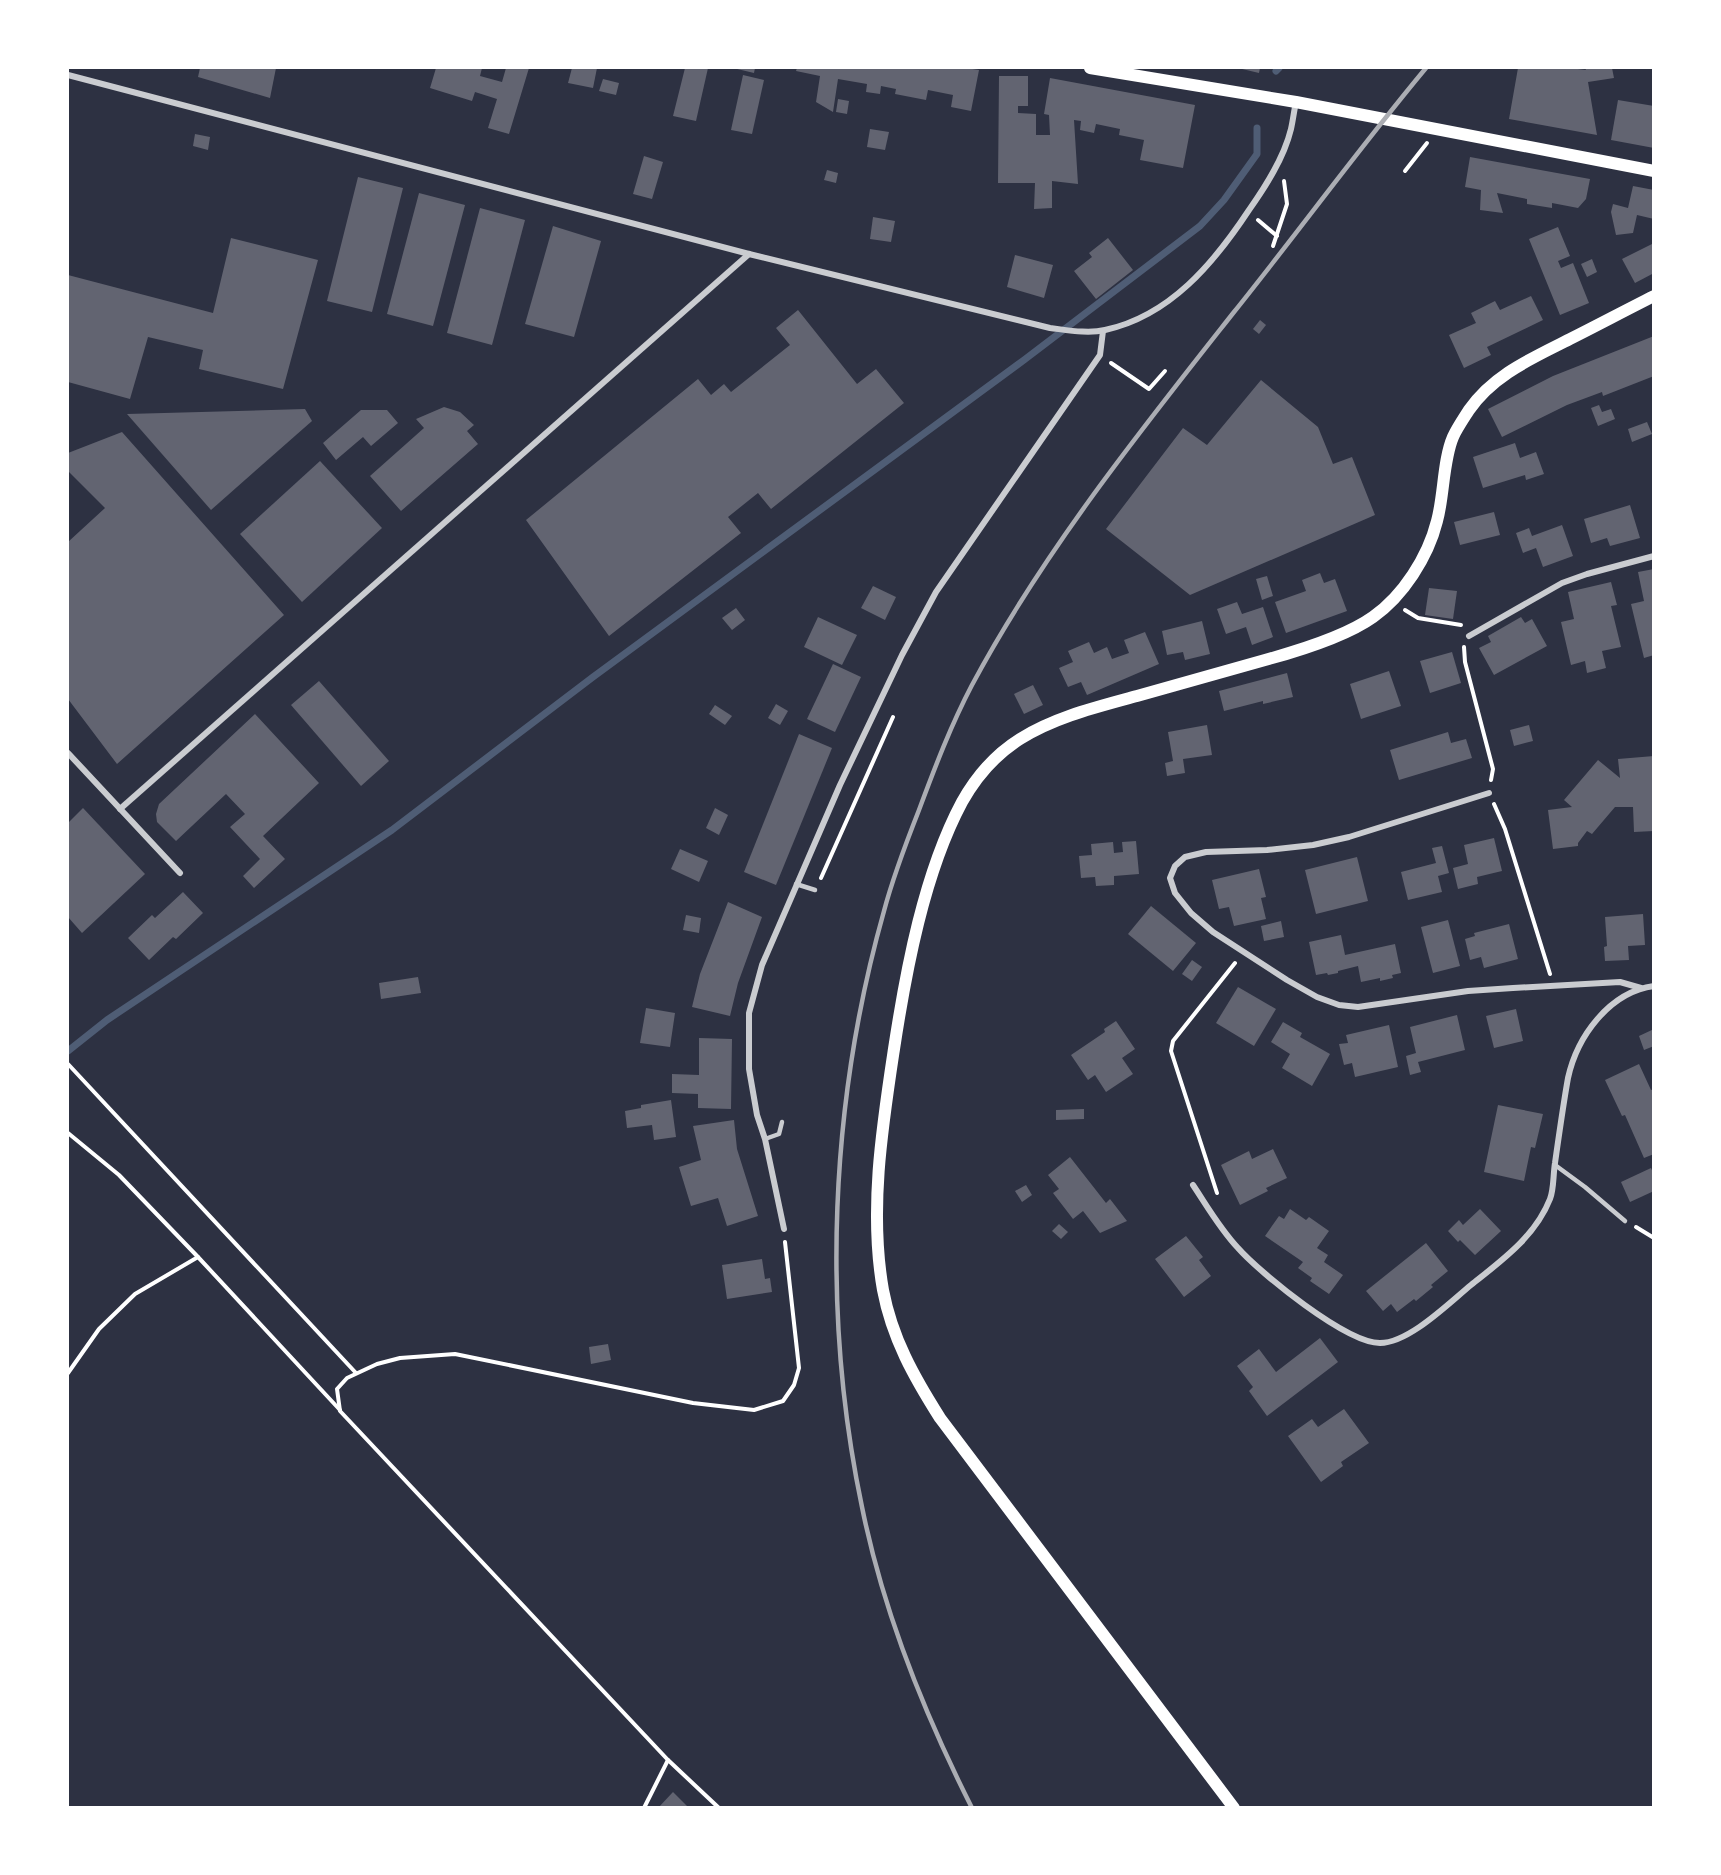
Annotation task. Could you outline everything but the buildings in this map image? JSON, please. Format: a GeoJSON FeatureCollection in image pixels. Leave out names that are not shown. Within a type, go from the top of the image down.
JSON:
{"type":"FeatureCollection","features":[{"type":"Feature","properties":{"kind":"main road"},"geometry":{"type":"LineString","coordinates":[[1097,68],[1296,102],[1653,171]]}},
{"type":"Feature","properties":{"kind":"main road"},"geometry":{"type":"LineString","coordinates":[[1234,1808],[940,1418],[916,1380],[897,1342],[884,1291],[879,1252],[878,1199],[884,1115],[905,978],[928,888],[950,828],[979,776],[998,755],[1019,740],[1064,718],[1296,651],[1371,619],[1392,601],[1430,544],[1437,521],[1451,442],[1471,407],[1484,392],[1518,365],[1653,296]]}},
{"type":"Feature","properties":{"kind":"street"},"geometry":{"type":"LineString","coordinates":[[68,75],[749,254],[1050,328],[1078,331],[1103,331],[1135,321],[1175,296],[1216,257],[1264,189],[1281,157],[1291,130],[1296,102]]}},
{"type":"Feature","properties":{"kind":"street"},"geometry":{"type":"LineString","coordinates":[[120,809],[749,254]]}},
{"type":"Feature","properties":{"kind":"street"},"geometry":{"type":"LineString","coordinates":[[784,1229],[765,1139],[757,1115],[749,1069],[749,1013],[762,964],[840,785],[902,655],[936,592],[1100,355],[1103,331]]}},
{"type":"Feature","properties":{"kind":"street"},"geometry":{"type":"LineString","coordinates":[[1469,636],[1562,583],[1587,573],[1653,556]]}},
{"type":"Feature","properties":{"kind":"street"},"geometry":{"type":"LineString","coordinates":[[68,753],[180,873]]}},
{"type":"Feature","properties":{"kind":"street"},"geometry":{"type":"LineString","coordinates":[[1489,793],[1349,837],[1313,845],[1267,850],[1206,852],[1185,858],[1175,866],[1170,878],[1175,893],[1191,913],[1213,932],[1243,953],[1317,997],[1349,1006],[1358,1007],[1468,991],[1620,982],[1641,988]]}},
{"type":"Feature","properties":{"kind":"street"},"geometry":{"type":"LineString","coordinates":[[1193,1185],[1237,1247],[1258,1269],[1291,1295],[1358,1337],[1380,1343],[1399,1338],[1418,1328],[1526,1237],[1540,1218],[1551,1197],[1572,1060],[1586,1033],[1599,1016],[1641,988],[1653,986]]}},
{"type":"Feature","properties":{"kind":"lane"},"geometry":{"type":"LineString","coordinates":[[796,884],[815,890]]}},
{"type":"Feature","properties":{"kind":"lane"},"geometry":{"type":"LineString","coordinates":[[765,1139],[779,1134],[782,1122]]}},
{"type":"Feature","properties":{"kind":"lane"},"geometry":{"type":"LineString","coordinates":[[1555,1165],[1625,1221]]}},
{"type":"Feature","properties":{"kind":"path"},"geometry":{"type":"LineString","coordinates":[[1405,171],[1438,129]]}},
{"type":"Feature","properties":{"kind":"path"},"geometry":{"type":"LineString","coordinates":[[1273,246],[1287,204],[1281,157]]}},
{"type":"Feature","properties":{"kind":"path"},"geometry":{"type":"LineString","coordinates":[[1248,212],[1277,236]]}},
{"type":"Feature","properties":{"kind":"path"},"geometry":{"type":"LineString","coordinates":[[1100,355],[1149,389],[1165,370]]}},
{"type":"Feature","properties":{"kind":"path"},"geometry":{"type":"LineString","coordinates":[[1418,618],[1461,625],[1470,620]]}},
{"type":"Feature","properties":{"kind":"path"},"geometry":{"type":"LineString","coordinates":[[1469,636],[1464,650],[1465,662],[1493,769],[1489,793],[1505,829],[1554,987]]}},
{"type":"Feature","properties":{"kind":"path"},"geometry":{"type":"LineString","coordinates":[[815,890],[893,717]]}},
{"type":"Feature","properties":{"kind":"path"},"geometry":{"type":"LineString","coordinates":[[1217,1221],[1216,1188],[1172,1051],[1173,1041],[1243,953]]}},
{"type":"Feature","properties":{"kind":"path"},"geometry":{"type":"LineString","coordinates":[[68,1064],[356,1373]]}},
{"type":"Feature","properties":{"kind":"path"},"geometry":{"type":"LineString","coordinates":[[68,1133],[120,1175],[668,1760],[719,1808]]}},
{"type":"Feature","properties":{"kind":"path"},"geometry":{"type":"LineString","coordinates":[[1625,1221],[1653,1238]]}},
{"type":"Feature","properties":{"kind":"path"},"geometry":{"type":"LineString","coordinates":[[340,1411],[337,1389],[346,1378],[356,1373],[400,1358],[455,1354],[693,1403],[754,1410],[783,1401],[794,1386],[799,1368],[784,1229]]}},
{"type":"Feature","properties":{"kind":"path"},"geometry":{"type":"LineString","coordinates":[[68,1372],[99,1329],[135,1294],[198,1257]]}},
{"type":"Feature","properties":{"kind":"path"},"geometry":{"type":"LineString","coordinates":[[644,1808],[668,1760]]}},
{"type":"Feature","properties":{"kind":"waterway"},"geometry":{"type":"LineString","coordinates":[[1276,71],[1279,68]]}},
{"type":"Feature","properties":{"kind":"waterway"},"geometry":{"type":"LineString","coordinates":[[68,1051],[107,1020],[392,830],[593,677],[1024,360],[1200,226],[1224,200],[1257,154],[1257,128]]}},
{"type":"Feature","properties":{"kind":"railway"},"geometry":{"type":"LineString","coordinates":[[972,1808],[922,1698],[881,1585],[862,1507],[849,1433],[841,1358],[837,1283],[837,1207],[842,1132],[852,1057],[866,983],[884,911],[905,847],[957,715],[972,685],[1030,587],[1129,447],[1426,68]]}}]}
